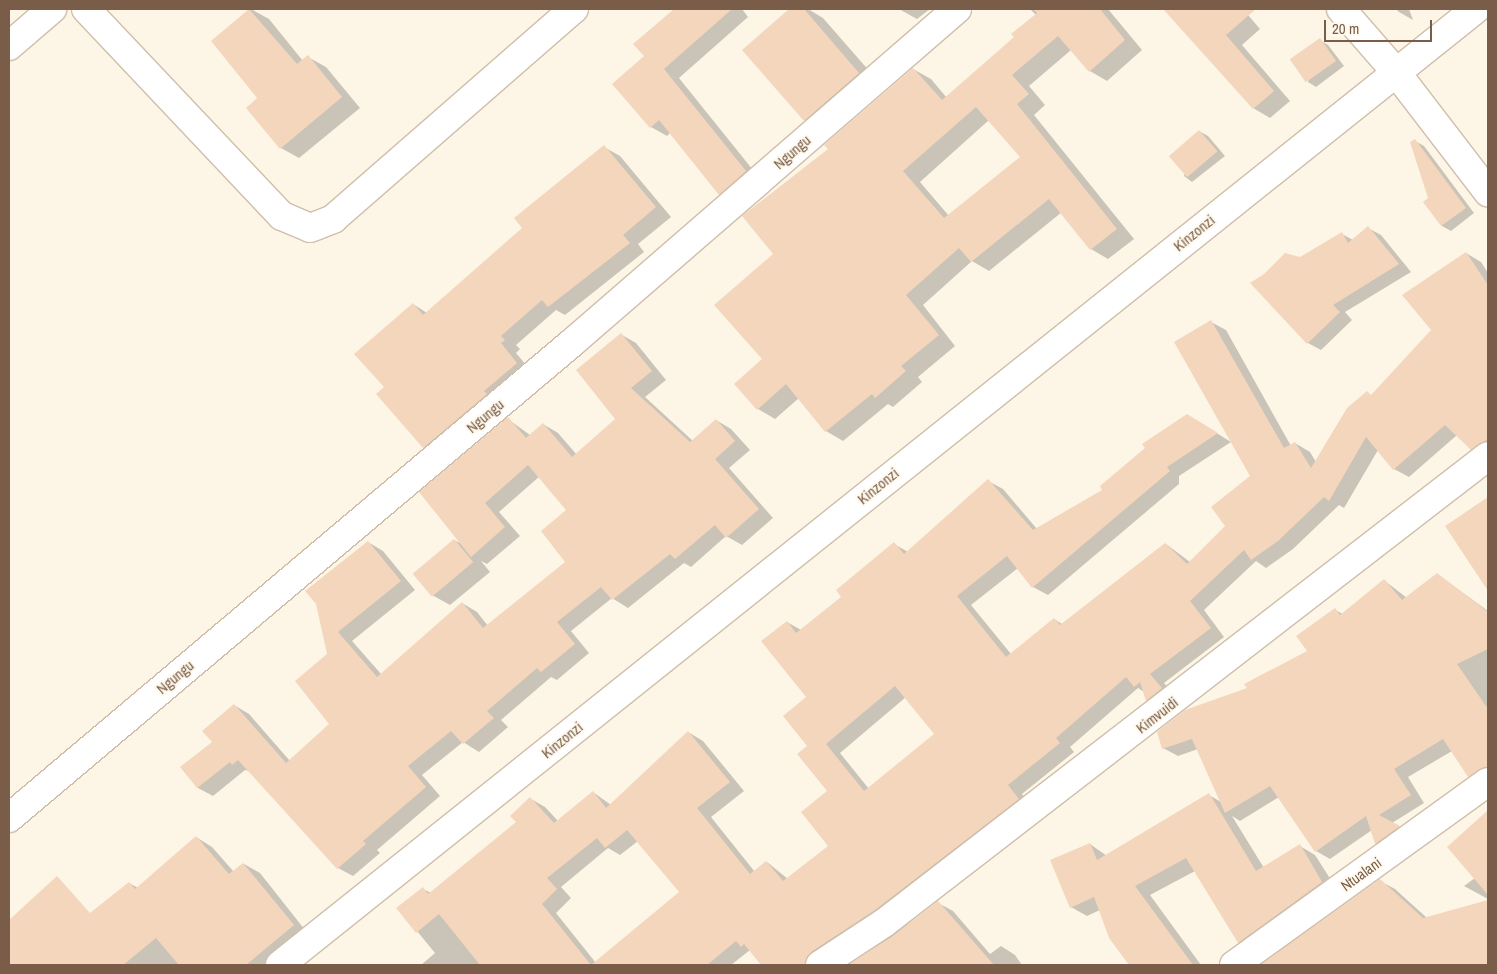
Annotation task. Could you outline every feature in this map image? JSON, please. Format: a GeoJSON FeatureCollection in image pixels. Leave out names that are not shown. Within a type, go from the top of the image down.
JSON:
{"type":"FeatureCollection","features":[{"type":"Feature","properties":{"kind":"street"},"geometry":{"type":"LineString","coordinates":[[9,46],[52,9]]}},
{"type":"Feature","properties":{"kind":"street"},"geometry":{"type":"LineString","coordinates":[[86,9],[282,216],[310,228],[333,219],[574,9]]}},
{"type":"Feature","properties":{"kind":"street","name":"Ngungu"},"geometry":{"type":"LineString","coordinates":[[9,818],[574,341],[957,9]]}},
{"type":"Feature","properties":{"kind":"street"},"geometry":{"type":"LineString","coordinates":[[1341,9],[1395,72],[1488,192]]}},
{"type":"Feature","properties":{"kind":"street","name":"Kinzonzi"},"geometry":{"type":"LineString","coordinates":[[280,965],[1476,9]]}},
{"type":"Feature","properties":{"kind":"street","name":"Kimvuidi"},"geometry":{"type":"LineString","coordinates":[[820,965],[884,923],[1488,456]]}},
{"type":"Feature","properties":{"kind":"street","name":"Ntualani"},"geometry":{"type":"LineString","coordinates":[[1234,965],[1488,782]]}},
{"type":"Feature","properties":{"kind":"building"},"geometry":{"type":"Polygon","coordinates":[[[249,9],[297,64],[308,55],[342,97],[280,149],[246,108],[257,98],[211,41],[249,9]]]}},
{"type":"Feature","properties":{"kind":"building"},"geometry":{"type":"Polygon","coordinates":[[[674,9],[732,9],[664,69],[746,171],[719,195],[659,120],[650,128],[612,84],[644,56],[633,44],[674,9]]]}},
{"type":"Feature","properties":{"kind":"building"},"geometry":{"type":"Polygon","coordinates":[[[789,9],[804,9],[859,73],[804,121],[742,50],[789,9]]]}},
{"type":"Feature","properties":{"kind":"building"},"geometry":{"type":"Polygon","coordinates":[[[1033,9],[1100,9],[1125,40],[1089,72],[1058,36],[1012,75],[1029,94],[1017,104],[1117,229],[1090,250],[1049,199],[971,262],[959,248],[906,295],[939,335],[901,366],[906,371],[875,398],[872,394],[825,432],[786,384],[757,410],[734,384],[762,359],[714,305],[773,254],[742,216],[828,149],[824,145],[913,68],[942,100],[1014,37],[1011,34],[1037,13],[1033,9]],[[976,107],[903,171],[944,218],[1020,157],[976,107]]]}},
{"type":"Feature","properties":{"kind":"building"},"geometry":{"type":"Polygon","coordinates":[[[1163,9],[1256,9],[1226,35],[1274,91],[1253,109],[1163,9]]]}},
{"type":"Feature","properties":{"kind":"building"},"geometry":{"type":"Polygon","coordinates":[[[1320,38],[1336,61],[1306,82],[1290,59],[1320,38]]]}},
{"type":"Feature","properties":{"kind":"building"},"geometry":{"type":"Polygon","coordinates":[[[1199,130],[1217,151],[1187,177],[1169,156],[1199,130]]]}},
{"type":"Feature","properties":{"kind":"building"},"geometry":{"type":"Polygon","coordinates":[[[1415,139],[1466,208],[1441,226],[1423,202],[1428,198],[1410,142],[1415,139]]]}},
{"type":"Feature","properties":{"kind":"building"},"geometry":{"type":"Polygon","coordinates":[[[604,145],[656,207],[623,235],[630,243],[548,307],[542,300],[501,336],[505,340],[501,343],[517,363],[484,391],[487,394],[423,448],[376,394],[384,387],[354,354],[413,303],[423,315],[522,228],[514,218],[604,145]]]}},
{"type":"Feature","properties":{"kind":"building"},"geometry":{"type":"Polygon","coordinates":[[[1368,226],[1399,264],[1333,305],[1340,312],[1307,344],[1250,283],[1264,274],[1285,253],[1300,257],[1342,232],[1348,243],[1368,226]]]}},
{"type":"Feature","properties":{"kind":"building"},"geometry":{"type":"Polygon","coordinates":[[[1466,252],[1488,285],[1488,439],[1471,450],[1445,425],[1393,470],[1366,437],[1329,501],[1324,497],[1278,541],[1251,560],[1244,550],[1190,601],[1211,628],[1150,674],[1162,688],[1146,701],[1140,682],[1134,687],[1126,677],[1056,738],[1060,743],[1008,785],[1019,799],[875,910],[811,952],[804,965],[761,965],[744,944],[741,947],[736,941],[707,965],[591,965],[480,965],[439,914],[416,933],[396,908],[423,887],[428,894],[516,822],[510,816],[530,797],[554,823],[593,791],[606,808],[688,731],[730,782],[697,808],[750,874],[766,861],[783,881],[828,846],[801,812],[827,791],[797,754],[807,746],[783,716],[806,697],[761,641],[787,621],[796,633],[841,597],[836,590],[894,542],[904,554],[988,479],[1033,530],[1102,490],[1100,486],[1145,448],[1142,444],[1187,414],[1218,433],[1167,467],[1170,471],[1032,588],[1007,556],[957,596],[1006,657],[1054,618],[1060,625],[1165,543],[1187,564],[1225,526],[1211,507],[1250,476],[1174,342],[1211,320],[1284,448],[1295,442],[1311,468],[1347,408],[1367,391],[1371,395],[1431,330],[1402,295],[1466,252]],[[895,686],[826,744],[864,791],[934,734],[895,686]],[[627,830],[605,848],[597,838],[547,878],[557,889],[542,904],[591,965],[679,892],[627,830]]]}},
{"type":"Feature","properties":{"kind":"building"},"geometry":{"type":"Polygon","coordinates":[[[621,333],[652,371],[631,388],[690,442],[716,419],[735,441],[715,459],[759,509],[726,538],[715,525],[675,559],[670,554],[612,600],[601,587],[557,622],[575,644],[541,672],[537,668],[487,711],[494,718],[463,744],[451,731],[408,766],[426,787],[363,841],[366,844],[337,869],[238,760],[232,765],[230,762],[197,788],[180,767],[212,742],[202,731],[234,704],[286,763],[329,724],[295,681],[327,654],[316,604],[305,591],[368,541],[401,581],[338,632],[377,677],[462,602],[483,628],[565,562],[541,531],[566,510],[528,465],[485,503],[505,527],[471,557],[419,492],[508,417],[526,438],[543,423],[572,457],[615,419],[576,370],[621,333]]]}},
{"type":"Feature","properties":{"kind":"building"},"geometry":{"type":"Polygon","coordinates":[[[1488,497],[1488,591],[1445,526],[1488,497]]]}},
{"type":"Feature","properties":{"kind":"building"},"geometry":{"type":"Polygon","coordinates":[[[454,539],[473,562],[432,597],[413,574],[454,539]]]}},
{"type":"Feature","properties":{"kind":"building"},"geometry":{"type":"Polygon","coordinates":[[[1437,573],[1488,612],[1488,649],[1457,664],[1488,709],[1488,767],[1468,777],[1443,739],[1394,769],[1411,795],[1379,815],[1400,826],[1375,844],[1366,816],[1315,852],[1270,786],[1225,813],[1192,739],[1162,749],[1157,732],[1185,710],[1247,688],[1244,684],[1307,651],[1296,636],[1335,608],[1340,615],[1384,579],[1402,600],[1437,573]]]}},
{"type":"Feature","properties":{"kind":"building"},"geometry":{"type":"Polygon","coordinates":[[[1209,793],[1256,871],[1300,844],[1322,882],[1238,943],[1186,858],[1135,886],[1193,965],[1129,965],[1109,938],[1094,897],[1070,908],[1050,860],[1090,843],[1097,860],[1209,793]]]}},
{"type":"Feature","properties":{"kind":"building"},"geometry":{"type":"Polygon","coordinates":[[[1488,810],[1488,895],[1447,847],[1488,810]]]}},
{"type":"Feature","properties":{"kind":"building"},"geometry":{"type":"Polygon","coordinates":[[[196,836],[229,874],[243,863],[294,925],[246,965],[179,965],[156,938],[123,965],[9,965],[9,920],[57,876],[90,913],[129,882],[135,889],[196,836]]]}},
{"type":"Feature","properties":{"kind":"building"},"geometry":{"type":"Polygon","coordinates":[[[1380,879],[1423,918],[1488,900],[1488,965],[1260,965],[1380,879]]]}},
{"type":"Feature","properties":{"kind":"building"},"geometry":{"type":"Polygon","coordinates":[[[938,901],[994,965],[848,965],[893,936],[938,901]]]}}]}
